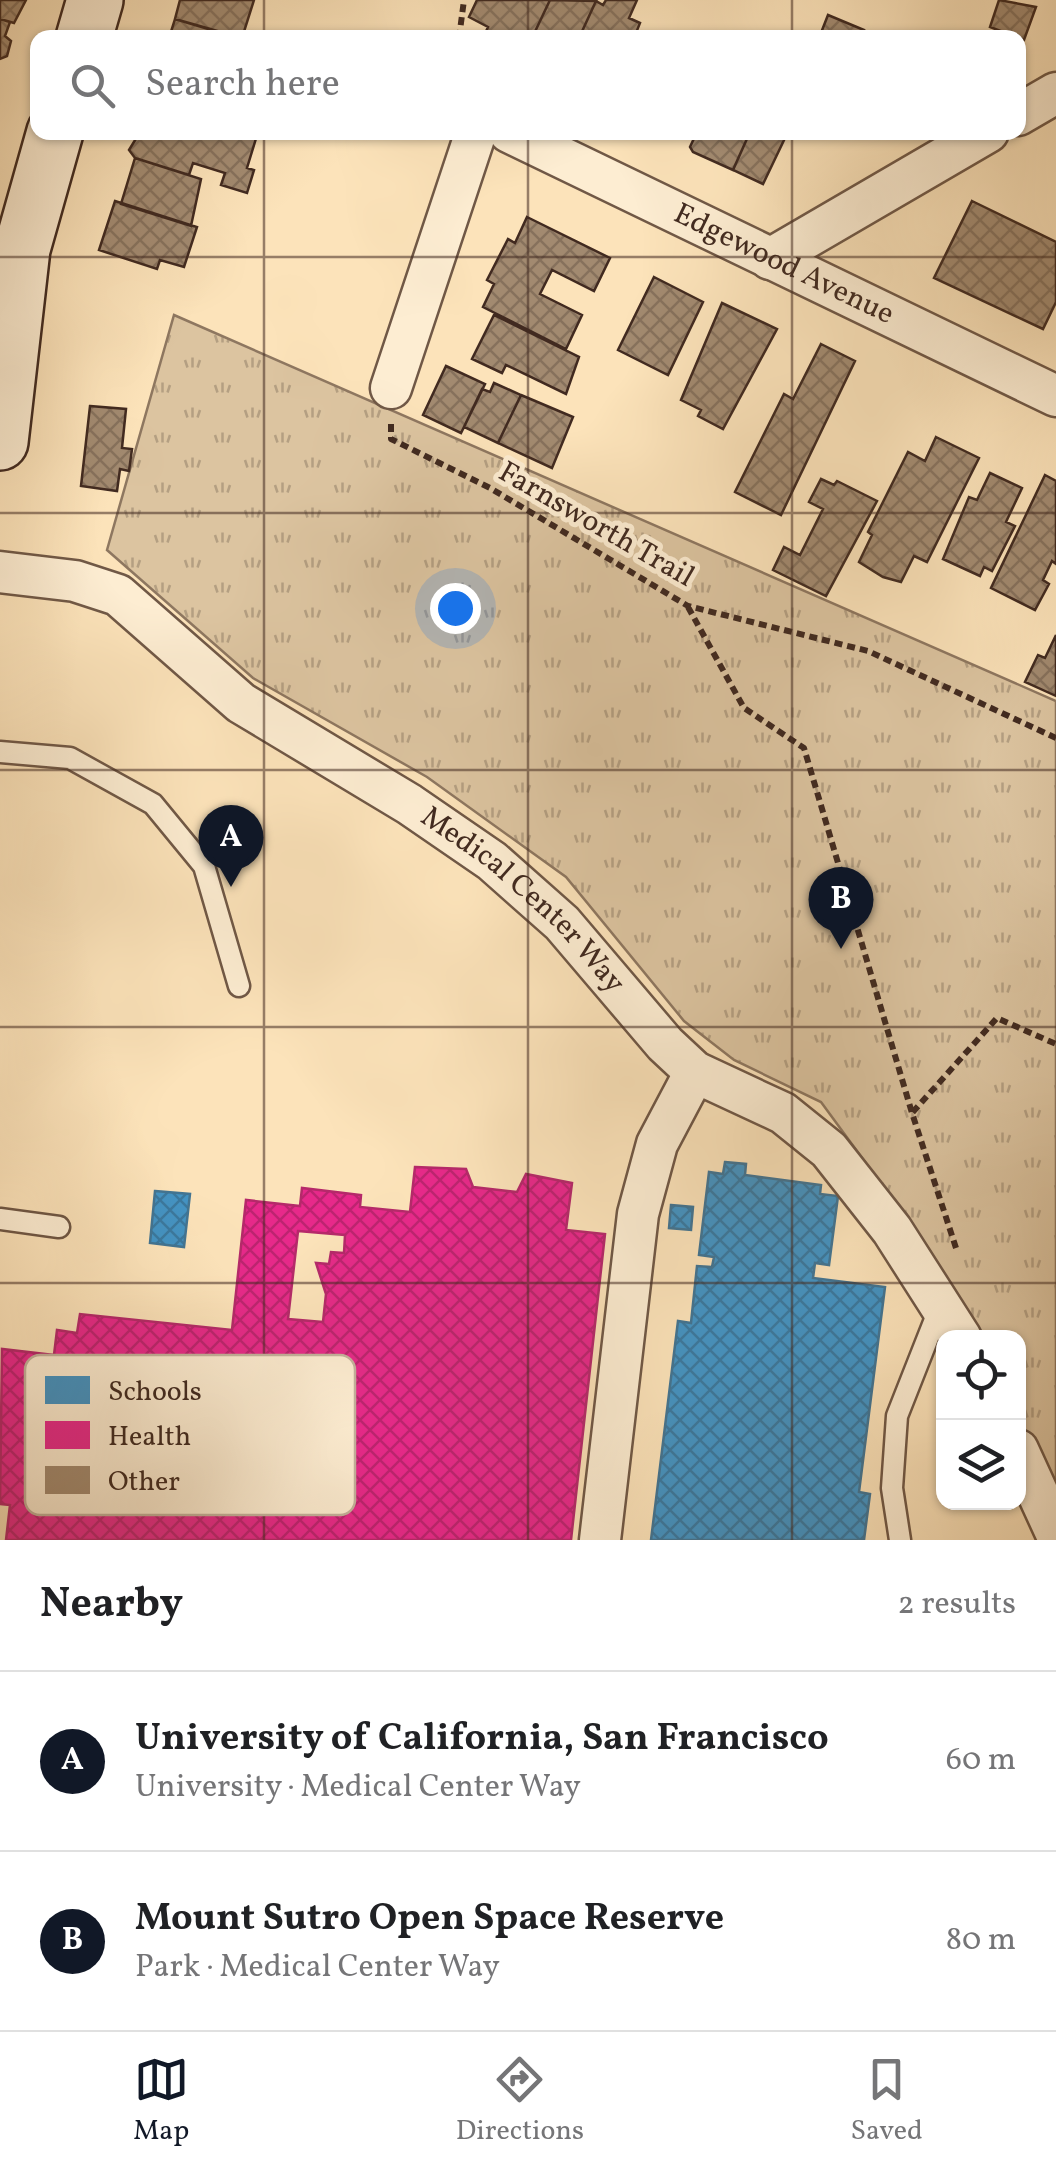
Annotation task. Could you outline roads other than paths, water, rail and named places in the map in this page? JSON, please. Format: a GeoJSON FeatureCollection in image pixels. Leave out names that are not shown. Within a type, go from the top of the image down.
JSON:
{"type":"FeatureCollection","features":[{"type":"Feature","properties":{"kind":"street"},"geometry":{"type":"LineString","coordinates":[[86,30],[95,0]]}},
{"type":"Feature","properties":{"kind":"street"},"geometry":{"type":"LineString","coordinates":[[1026,110],[1056,93]]}},
{"type":"Feature","properties":{"kind":"street"},"geometry":{"type":"LineString","coordinates":[[1,421],[22,249],[53,140]]}},
{"type":"Feature","properties":{"kind":"street"},"geometry":{"type":"LineString","coordinates":[[392,388],[473,140]]}},
{"type":"Feature","properties":{"kind":"street","name":"Edgewood Avenue"},"geometry":{"type":"LineString","coordinates":[[525,140],[1056,396]]}},
{"type":"Feature","properties":{"kind":"street"},"geometry":{"type":"LineString","coordinates":[[770,259],[974,140]]}},
{"type":"Feature","properties":{"kind":"street","name":"Medical Center Way"},"geometry":{"type":"LineString","coordinates":[[0,572],[74,581],[118,595],[241,703],[478,851],[562,923],[665,1044],[695,1072],[759,1100],[805,1128],[854,1179],[941,1305]]}},
{"type":"Feature","properties":{"kind":"street"},"geometry":{"type":"LineString","coordinates":[[600,1540],[638,1214],[658,1144],[695,1072]]}},
{"type":"Feature","properties":{"kind":"street"},"geometry":{"type":"LineString","coordinates":[[1026,1468],[1056,1534]]}},
{"type":"Feature","properties":{"kind":"lane"},"geometry":{"type":"LineString","coordinates":[[0,752],[70,758],[152,804],[204,866],[239,986]]}},
{"type":"Feature","properties":{"kind":"lane"},"geometry":{"type":"LineString","coordinates":[[0,1219],[59,1226]]}},
{"type":"Feature","properties":{"kind":"lane"},"geometry":{"type":"LineString","coordinates":[[900,1540],[892,1488],[897,1416],[941,1305]]}},
{"type":"Feature","properties":{"kind":"place","name":"University of California, San Francisco"},"geometry":{"type":"Point","coordinates":[231,887]}},
{"type":"Feature","properties":{"kind":"place","name":"Mount Sutro Open Space Reserve"},"geometry":{"type":"Point","coordinates":[841,949]}}]}
